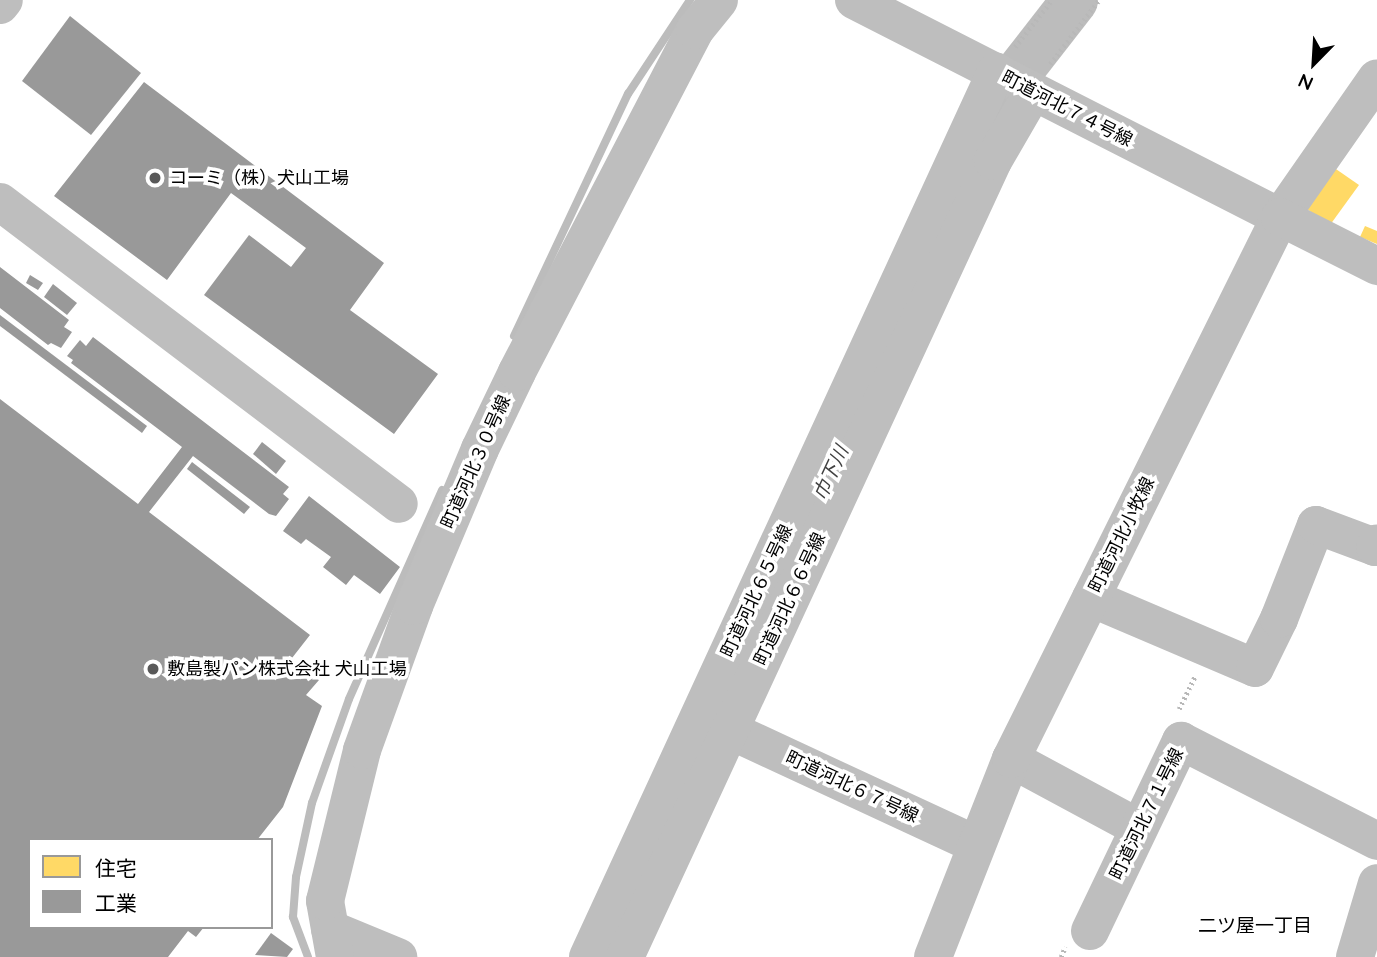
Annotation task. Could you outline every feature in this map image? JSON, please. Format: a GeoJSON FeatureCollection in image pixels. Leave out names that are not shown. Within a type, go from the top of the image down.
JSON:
{"type":"FeatureCollection","features":[{"type":"Feature","properties":{"kind":"street"},"geometry":{"type":"LineString","coordinates":[[0,5],[4,0]]}},
{"type":"Feature","properties":{"kind":"street","name":"町道河北３０号線"},"geometry":{"type":"LineString","coordinates":[[336,949],[324,901],[362,750],[414,606],[480,449],[517,372],[695,30],[719,0]]}},
{"type":"Feature","properties":{"kind":"street","name":"町道河北７４号線"},"geometry":{"type":"LineString","coordinates":[[877,5],[1014,82],[1280,217]]}},
{"type":"Feature","properties":{"kind":"street","name":"町道河北小牧線"},"geometry":{"type":"LineString","coordinates":[[933,957],[975,844],[1011,760],[1280,217],[1377,78]]}},
{"type":"Feature","properties":{"kind":"street","name":"町道河北６６号線"},"geometry":{"type":"LineString","coordinates":[[625,957],[993,161],[1014,82]]}},
{"type":"Feature","properties":{"kind":"street","name":"町道河北６５号線"},"geometry":{"type":"LineString","coordinates":[[588,957],[1014,82]]}},
{"type":"Feature","properties":{"kind":"street"},"geometry":{"type":"LineString","coordinates":[[0,202],[399,504]]}},
{"type":"Feature","properties":{"kind":"street"},"geometry":{"type":"LineString","coordinates":[[1280,217],[1377,266]]}},
{"type":"Feature","properties":{"kind":"street"},"geometry":{"type":"LineString","coordinates":[[1091,598],[1255,668],[1279,619],[1316,525],[1375,547],[1377,543]]}},
{"type":"Feature","properties":{"kind":"street","name":"町道河北６７号線"},"geometry":{"type":"LineString","coordinates":[[729,730],[975,844]]}},
{"type":"Feature","properties":{"kind":"street","name":"町道河北７１号線"},"geometry":{"type":"LineString","coordinates":[[1090,931],[1181,741],[1377,841]]}},
{"type":"Feature","properties":{"kind":"street"},"geometry":{"type":"LineString","coordinates":[[1011,760],[1139,828]]}},
{"type":"Feature","properties":{"kind":"street"},"geometry":{"type":"LineString","coordinates":[[1355,957],[1377,883]]}},
{"type":"Feature","properties":{"kind":"street"},"geometry":{"type":"LineString","coordinates":[[336,949],[398,957]]}},
{"type":"Feature","properties":{"kind":"path"},"geometry":{"type":"LineString","coordinates":[[1052,0],[1014,82],[1035,83],[1099,0]]}},
{"type":"Feature","properties":{"kind":"building: 住宅"},"geometry":{"type":"Polygon","coordinates":[[[1333,167],[1359,185],[1330,225],[1304,207],[1333,167]]]}},
{"type":"Feature","properties":{"kind":"building: 住宅"},"geometry":{"type":"Polygon","coordinates":[[[1365,226],[1377,231],[1377,244],[1360,237],[1365,226]]]}},
{"type":"Feature","properties":{"kind":"building: 工業"},"geometry":{"type":"Polygon","coordinates":[[[70,16],[141,73],[91,135],[22,81],[70,16]]]}},
{"type":"Feature","properties":{"kind":"building: 工業"},"geometry":{"type":"Polygon","coordinates":[[[144,82],[384,263],[350,310],[438,374],[394,434],[204,295],[249,235],[291,267],[306,248],[231,193],[167,280],[54,196],[144,82]]]}},
{"type":"Feature","properties":{"kind":"building: 工業"},"geometry":{"type":"Polygon","coordinates":[[[0,267],[69,320],[64,327],[72,332],[61,348],[51,343],[48,345],[0,308],[0,267]]]}},
{"type":"Feature","properties":{"kind":"building: 工業"},"geometry":{"type":"Polygon","coordinates":[[[30,275],[43,283],[38,290],[26,283],[30,275]]]}},
{"type":"Feature","properties":{"kind":"building: 工業"},"geometry":{"type":"Polygon","coordinates":[[[53,284],[77,303],[67,315],[44,297],[53,284]]]}},
{"type":"Feature","properties":{"kind":"building: 工業"},"geometry":{"type":"Polygon","coordinates":[[[0,315],[147,426],[142,433],[0,326],[0,315]]]}},
{"type":"Feature","properties":{"kind":"building: 工業","name":"敷島製パン株式会社 犬山工場"},"geometry":{"type":"Polygon","coordinates":[[[93,337],[289,487],[283,494],[289,499],[276,516],[269,514],[193,456],[149,512],[310,635],[292,658],[319,680],[306,695],[322,706],[283,807],[259,838],[28,838],[28,929],[202,929],[196,937],[188,931],[168,957],[0,957],[0,399],[138,504],[182,447],[71,363],[73,360],[67,356],[80,340],[86,346],[93,337]]]}},
{"type":"Feature","properties":{"kind":"building: 工業"},"geometry":{"type":"Polygon","coordinates":[[[262,442],[286,461],[276,474],[253,454],[262,442]]]}},
{"type":"Feature","properties":{"kind":"building: 工業"},"geometry":{"type":"Polygon","coordinates":[[[192,462],[250,507],[244,514],[187,469],[192,462]]]}},
{"type":"Feature","properties":{"kind":"building: 工業"},"geometry":{"type":"Polygon","coordinates":[[[309,496],[400,567],[380,594],[354,575],[346,585],[323,567],[331,557],[306,539],[301,544],[283,531],[309,496]]]}},
{"type":"Feature","properties":{"kind":"building: 工業"},"geometry":{"type":"Polygon","coordinates":[[[271,933],[293,949],[287,957],[255,955],[271,933]]]}},
{"type":"Feature","properties":{"kind":"waterway"},"geometry":{"type":"LineString","coordinates":[[514,336],[628,94],[690,0]]}},
{"type":"Feature","properties":{"kind":"waterway","name":"巾下川"},"geometry":{"type":"LineString","coordinates":[[994,122],[1018,72],[1074,0]]}},
{"type":"Feature","properties":{"kind":"waterway"},"geometry":{"type":"LineString","coordinates":[[308,957],[293,917],[296,877],[312,803],[349,699],[442,490]]}},
{"type":"Feature","properties":{"kind":"place","name":"コーミ（株）犬山工場"},"geometry":{"type":"Point","coordinates":[155,178]}},
{"type":"Feature","properties":{"kind":"place","name":"敷島製パン株式会社 犬山工場"},"geometry":{"type":"Point","coordinates":[153,669]}},
{"type":"Feature","properties":{"kind":"district","name":"二ツ屋一丁目"},"geometry":{"type":"Point","coordinates":[1255,926]}}]}
